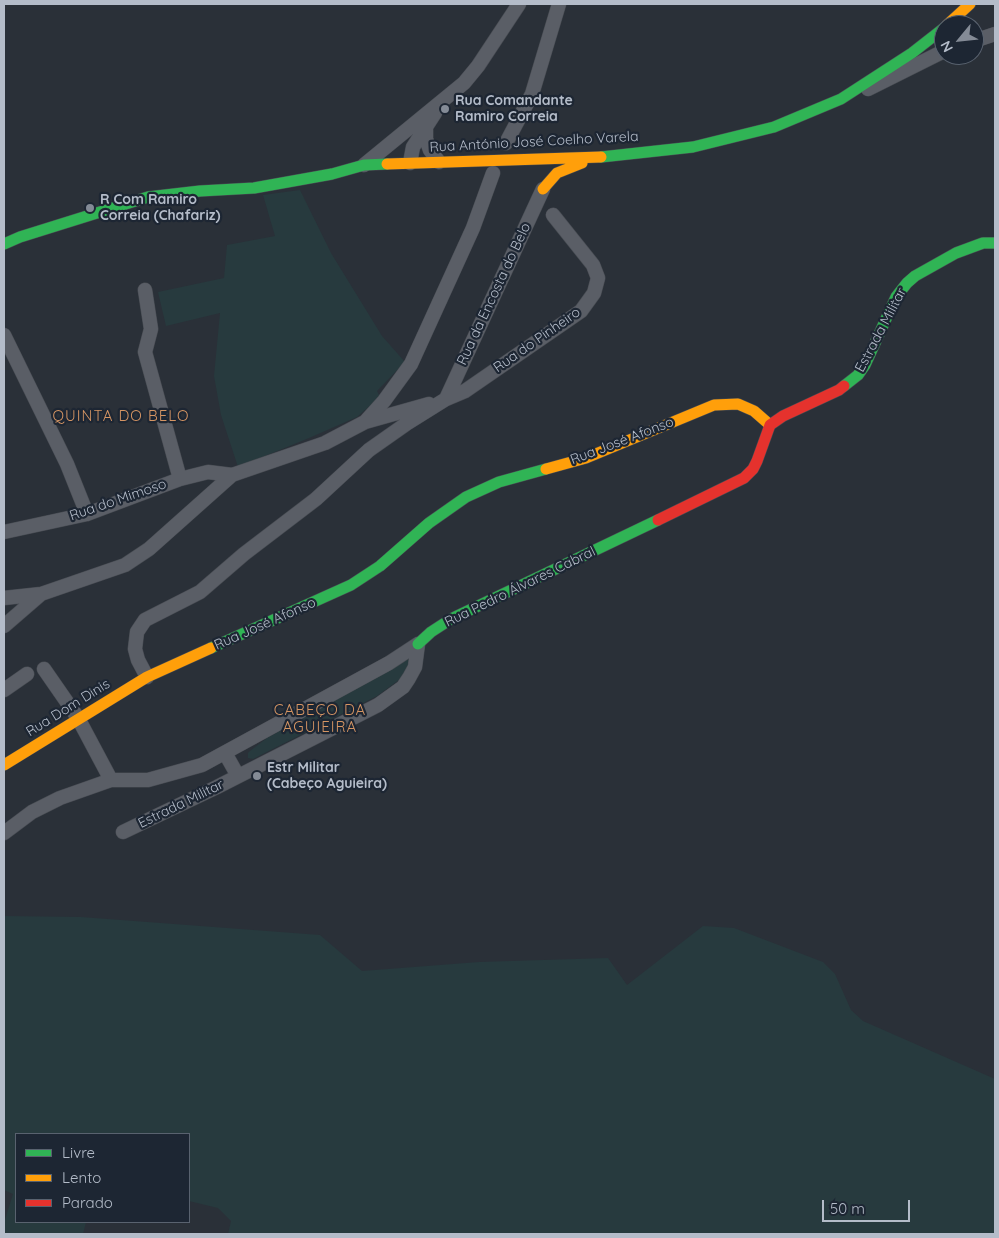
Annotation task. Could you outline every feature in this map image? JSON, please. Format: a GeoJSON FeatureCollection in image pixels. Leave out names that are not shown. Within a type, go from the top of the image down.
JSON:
{"type":"FeatureCollection","features":[{"type":"Feature","properties":{"kind":"street"},"geometry":{"type":"LineString","coordinates":[[4,244],[20,237],[148,198],[200,191],[254,188],[332,174],[364,165],[464,83],[478,66],[518,4]]}},
{"type":"Feature","properties":{"kind":"street"},"geometry":{"type":"LineString","coordinates":[[506,143],[532,94],[559,4]]}},
{"type":"Feature","properties":{"kind":"street"},"geometry":{"type":"LineString","coordinates":[[958,15],[970,4]]}},
{"type":"Feature","properties":{"kind":"street","name":"Rua António José Coelho Varela"},"geometry":{"type":"LineString","coordinates":[[364,165],[597,158],[693,147],[734,138],[774,127],[841,99],[912,53],[934,36]]}},
{"type":"Feature","properties":{"kind":"street"},"geometry":{"type":"LineString","coordinates":[[841,99],[852,97],[890,80],[934,55]]}},
{"type":"Feature","properties":{"kind":"street"},"geometry":{"type":"LineString","coordinates":[[406,163],[426,125],[446,98]]}},
{"type":"Feature","properties":{"kind":"street"},"geometry":{"type":"LineString","coordinates":[[426,125],[428,145],[439,162]]}},
{"type":"Feature","properties":{"kind":"street"},"geometry":{"type":"LineString","coordinates":[[402,133],[399,148],[406,163]]}},
{"type":"Feature","properties":{"kind":"street"},"geometry":{"type":"LineString","coordinates":[[543,183],[546,167],[552,158],[557,173]]}},
{"type":"Feature","properties":{"kind":"street"},"geometry":{"type":"LineString","coordinates":[[543,183],[567,168],[597,158]]}},
{"type":"Feature","properties":{"kind":"street"},"geometry":{"type":"LineString","coordinates":[[526,159],[538,168],[543,183]]}},
{"type":"Feature","properties":{"kind":"street"},"geometry":{"type":"LineString","coordinates":[[365,422],[384,401],[411,364],[473,228],[493,173]]}},
{"type":"Feature","properties":{"kind":"street","name":"Rua da Encosta do Belo"},"geometry":{"type":"LineString","coordinates":[[446,399],[543,183]]}},
{"type":"Feature","properties":{"kind":"street","name":"Rua do Pinheiro"},"geometry":{"type":"LineString","coordinates":[[446,399],[465,391],[581,311],[594,293],[598,278],[593,265],[553,215]]}},
{"type":"Feature","properties":{"kind":"street"},"geometry":{"type":"LineString","coordinates":[[4,236],[20,237]]}},
{"type":"Feature","properties":{"kind":"street","name":"Estrada Militar"},"geometry":{"type":"LineString","coordinates":[[770,425],[783,416],[839,390],[858,375],[865,365],[896,297],[902,288],[915,276],[970,247],[983,243],[995,243]]}},
{"type":"Feature","properties":{"kind":"street"},"geometry":{"type":"LineString","coordinates":[[145,290],[151,330],[145,352],[180,479]]}},
{"type":"Feature","properties":{"kind":"street"},"geometry":{"type":"LineString","coordinates":[[4,335],[68,464],[87,514]]}},
{"type":"Feature","properties":{"kind":"street"},"geometry":{"type":"LineString","coordinates":[[4,598],[41,594],[125,565],[149,549],[232,475],[325,443],[365,422],[446,399]]}},
{"type":"Feature","properties":{"kind":"street"},"geometry":{"type":"LineString","coordinates":[[148,677],[138,660],[135,649],[137,632],[145,620],[200,592],[244,554],[316,499],[369,450],[446,399]]}},
{"type":"Feature","properties":{"kind":"street","name":"Rua José Afonso"},"geometry":{"type":"LineString","coordinates":[[148,677],[351,585],[380,566],[429,522],[466,497],[499,482],[586,458],[714,405],[738,404],[754,411],[770,425]]}},
{"type":"Feature","properties":{"kind":"street","name":"Rua Pedro Álvares Cabral"},"geometry":{"type":"LineString","coordinates":[[4,833],[32,812],[60,798],[111,780],[148,780],[202,765],[389,663],[418,644],[430,632],[451,619],[744,478],[749,474],[757,461],[770,425]]}},
{"type":"Feature","properties":{"kind":"street","name":"Rua do Mimoso"},"geometry":{"type":"LineString","coordinates":[[4,532],[87,514],[180,479],[208,472],[232,475]]}},
{"type":"Feature","properties":{"kind":"street"},"geometry":{"type":"LineString","coordinates":[[4,626],[41,594]]}},
{"type":"Feature","properties":{"kind":"street","name":"Estrada Militar"},"geometry":{"type":"LineString","coordinates":[[123,832],[378,705],[402,687],[409,678],[415,667],[418,644]]}},
{"type":"Feature","properties":{"kind":"street"},"geometry":{"type":"LineString","coordinates":[[44,669],[78,718],[111,780]]}},
{"type":"Feature","properties":{"kind":"street"},"geometry":{"type":"LineString","coordinates":[[4,690],[27,674]]}},
{"type":"Feature","properties":{"kind":"street","name":"Rua Dom Dinis"},"geometry":{"type":"LineString","coordinates":[[4,765],[78,718],[148,677]]}},
{"type":"Feature","properties":{"kind":"street","name":"Estrada Militar"},"geometry":{"type":"LineString","coordinates":[[226,753],[238,776]]}},
{"type":"Feature","properties":{"kind":"green space"},"geometry":{"type":"Polygon","coordinates":[[[300,190],[331,253],[382,336],[405,362],[377,391],[380,397],[357,417],[238,467],[221,415],[214,376],[220,313],[166,326],[158,292],[224,278],[227,245],[275,236],[263,195],[300,190]]]}},
{"type":"Feature","properties":{"kind":"green space"},"geometry":{"type":"Polygon","coordinates":[[[408,659],[410,661],[403,677],[377,696],[253,759],[248,758],[248,753],[267,738],[408,659]]]}},
{"type":"Feature","properties":{"kind":"green space"},"geometry":{"type":"Polygon","coordinates":[[[4,916],[81,917],[320,935],[362,971],[479,962],[608,958],[627,985],[703,926],[734,928],[823,962],[835,974],[851,1010],[863,1021],[995,1079],[995,1234],[228,1234],[231,1221],[218,1208],[190,1201],[190,1133],[15,1133],[15,1223],[86,1223],[83,1234],[4,1234],[4,1223],[13,1194],[4,1190],[4,916]]]}},
{"type":"Feature","properties":{"kind":"traffic: fast"},"geometry":{"type":"LineString","coordinates":[[601,157],[693,147],[774,127],[841,99],[912,53],[934,36]]}},
{"type":"Feature","properties":{"kind":"traffic: fast"},"geometry":{"type":"LineString","coordinates":[[4,244],[20,237],[148,197],[200,191],[254,188],[332,174],[364,165],[387,164]]}},
{"type":"Feature","properties":{"kind":"traffic: fast"},"geometry":{"type":"LineString","coordinates":[[844,386],[858,375],[865,365],[896,297],[907,283],[915,276],[956,253],[983,243],[995,243]]}},
{"type":"Feature","properties":{"kind":"traffic: fast"},"geometry":{"type":"LineString","coordinates":[[211,648],[351,585],[380,566],[429,523],[466,497],[499,482],[546,469]]}},
{"type":"Feature","properties":{"kind":"traffic: fast"},"geometry":{"type":"LineString","coordinates":[[418,644],[431,632],[451,619],[658,520]]}},
{"type":"Feature","properties":{"kind":"traffic: slow"},"geometry":{"type":"LineString","coordinates":[[958,15],[970,4]]}},
{"type":"Feature","properties":{"kind":"traffic: slow"},"geometry":{"type":"LineString","coordinates":[[387,164],[601,157]]}},
{"type":"Feature","properties":{"kind":"traffic: slow"},"geometry":{"type":"LineString","coordinates":[[543,189],[557,173],[582,163]]}},
{"type":"Feature","properties":{"kind":"traffic: slow"},"geometry":{"type":"LineString","coordinates":[[546,469],[586,458],[714,405],[738,404],[754,411],[770,425]]}},
{"type":"Feature","properties":{"kind":"traffic: slow"},"geometry":{"type":"LineString","coordinates":[[4,765],[147,677],[211,648]]}},
{"type":"Feature","properties":{"kind":"traffic: jam"},"geometry":{"type":"LineString","coordinates":[[658,520],[744,478],[753,469],[757,461],[770,425],[783,416],[844,386]]}},
{"type":"Feature","properties":{"kind":"place","name":"Rua Comandante Ramiro Correia"},"geometry":{"type":"Point","coordinates":[445,109]}},
{"type":"Feature","properties":{"kind":"place","name":"R Com Ramiro Correia (Chafariz)"},"geometry":{"type":"Point","coordinates":[90,208]}},
{"type":"Feature","properties":{"kind":"place","name":"Estr Militar (Cabeço Aguieira)"},"geometry":{"type":"Point","coordinates":[257,776]}},
{"type":"Feature","properties":{"kind":"district","name":"QUINTA DO BELO"},"geometry":{"type":"Point","coordinates":[121,416]}},
{"type":"Feature","properties":{"kind":"district","name":"CABEÇO DA AGUIEIRA"},"geometry":{"type":"Point","coordinates":[320,718]}}]}
